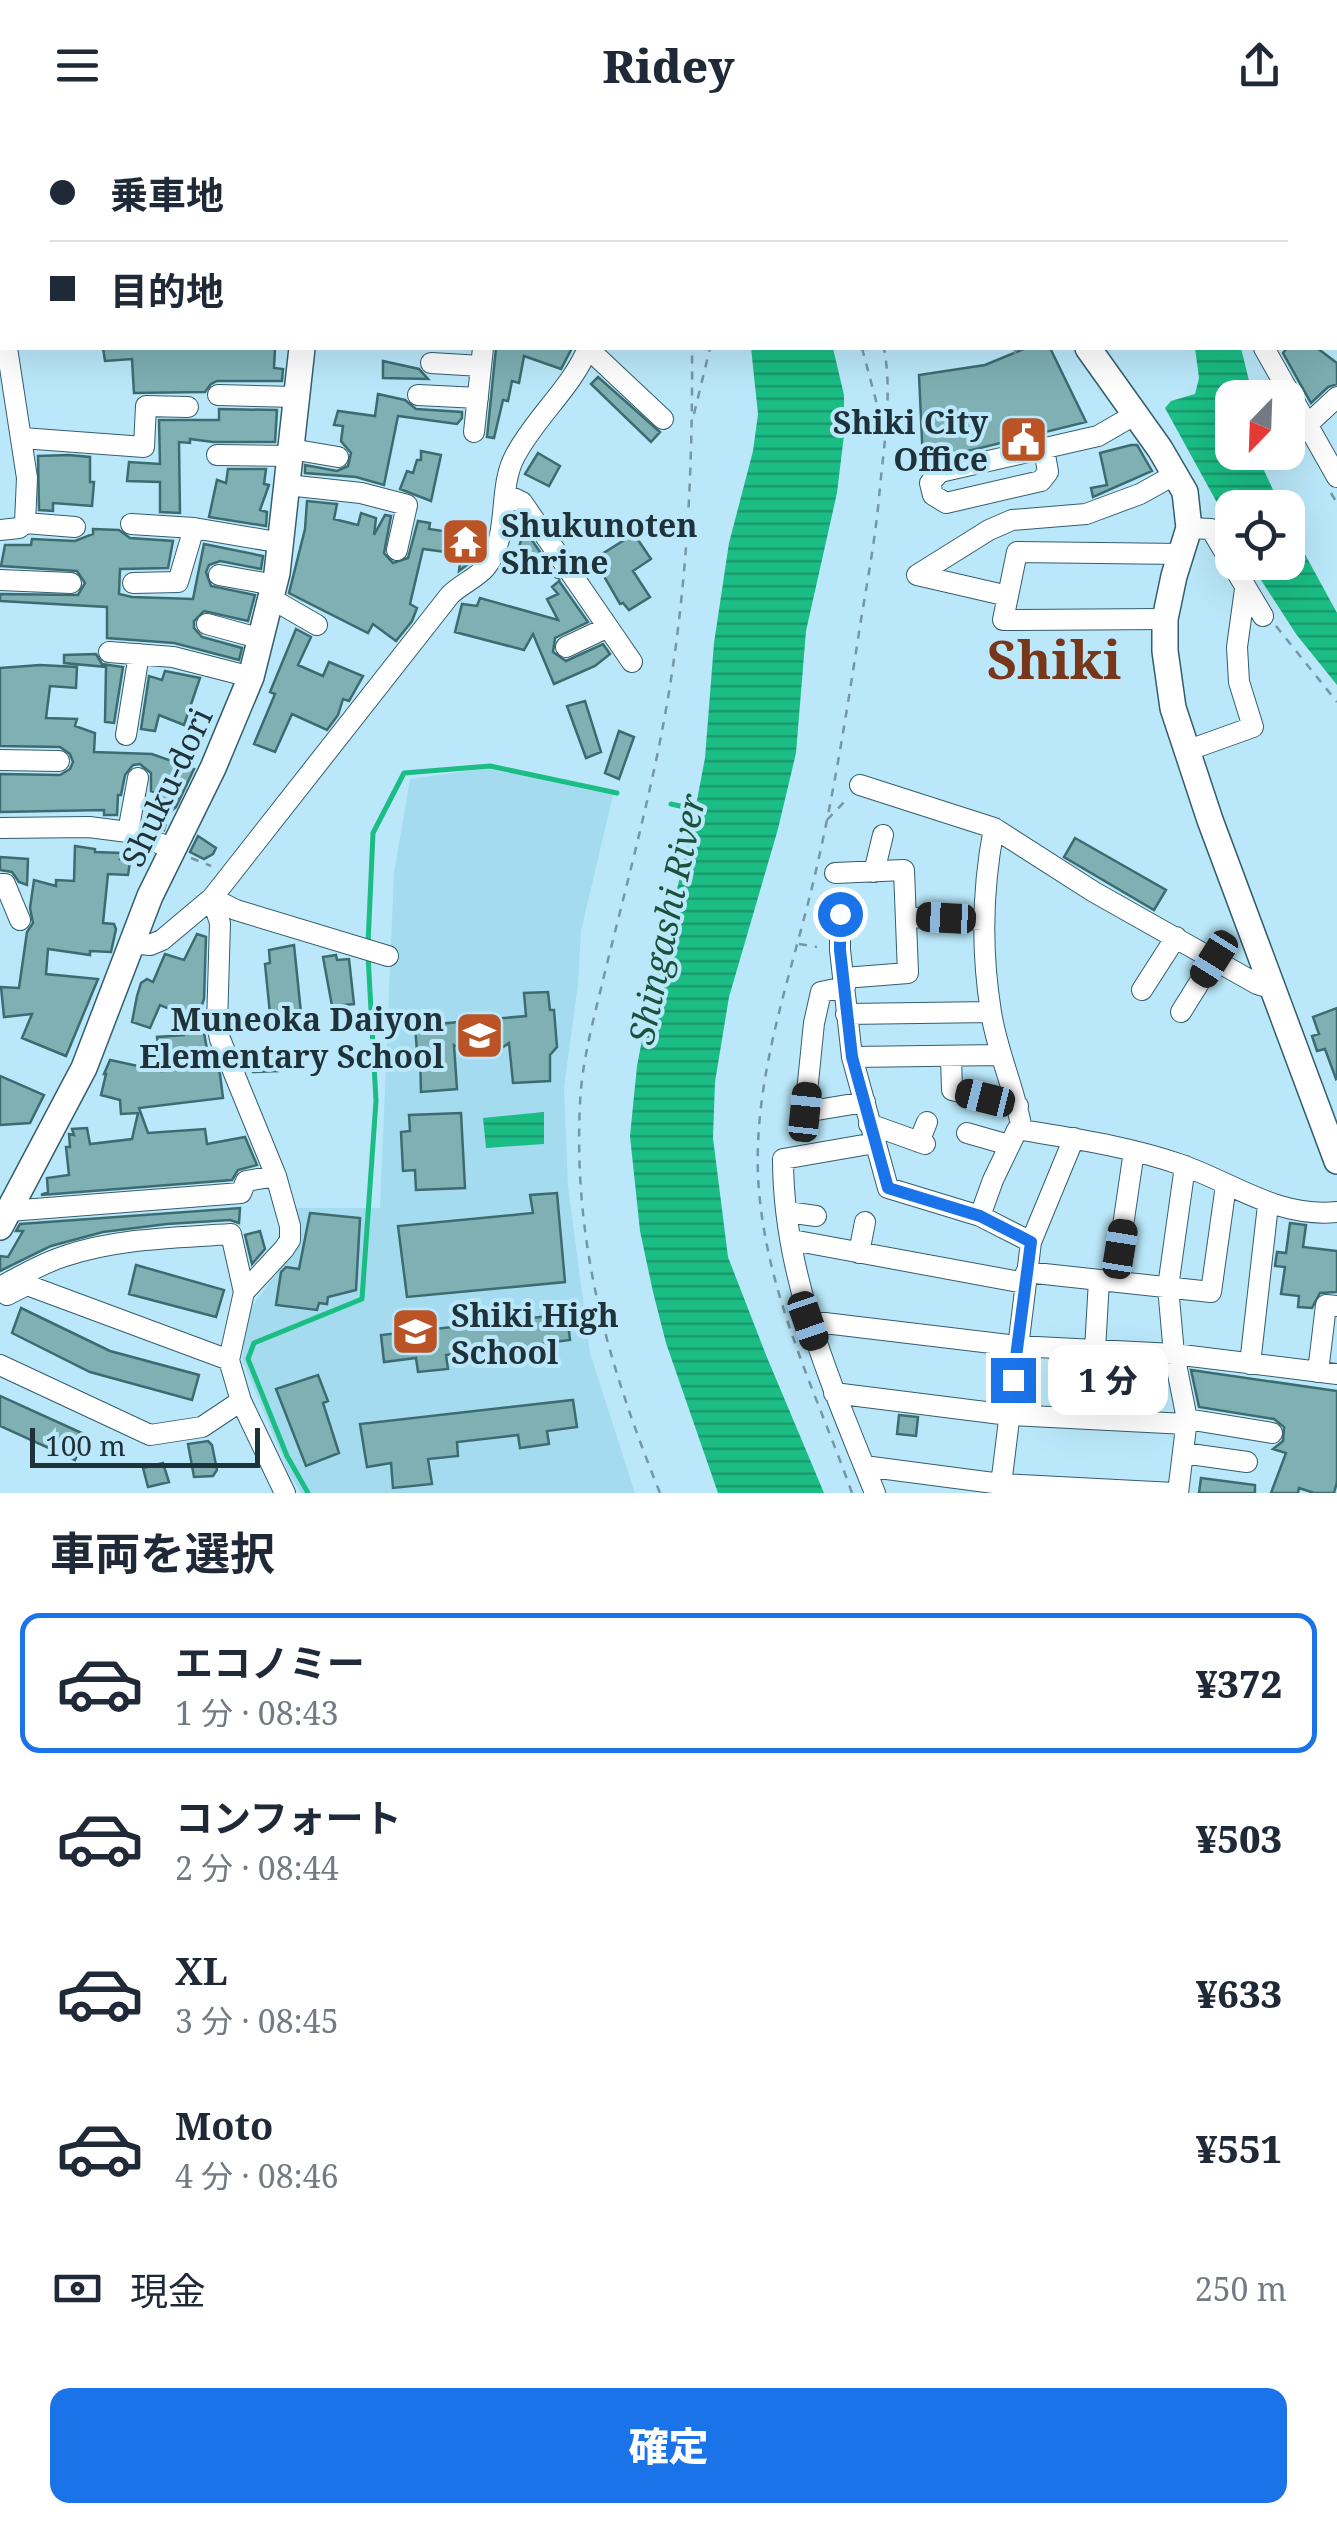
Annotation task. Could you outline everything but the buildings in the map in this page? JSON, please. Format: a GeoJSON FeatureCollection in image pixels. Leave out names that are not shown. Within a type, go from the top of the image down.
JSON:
{"type":"FeatureCollection","features":[{"type":"Feature","properties":{"kind":"main road","name":"Shuku-dori"},"geometry":{"type":"LineString","coordinates":[[4,1219],[84,1068],[172,848],[213,768],[251,677],[282,543],[302,350]]}},
{"type":"Feature","properties":{"kind":"main road"},"geometry":{"type":"LineString","coordinates":[[1089,350],[1176,474],[1188,504],[1189,528],[1165,619],[1169,689],[1186,751],[1273,990],[1331,1130],[1337,1161]]}},
{"type":"Feature","properties":{"kind":"street"},"geometry":{"type":"LineString","coordinates":[[7,350],[27,478],[25,523]]}},
{"type":"Feature","properties":{"kind":"street"},"geometry":{"type":"LineString","coordinates":[[132,944],[150,945],[162,940],[212,898],[450,595],[485,568],[495,551],[516,454],[571,382],[587,350],[662,420]]}},
{"type":"Feature","properties":{"kind":"street"},"geometry":{"type":"LineString","coordinates":[[1265,350],[1337,477]]}},
{"type":"Feature","properties":{"kind":"street"},"geometry":{"type":"LineString","coordinates":[[431,363],[482,357],[474,432]]}},
{"type":"Feature","properties":{"kind":"street"},"geometry":{"type":"LineString","coordinates":[[418,394],[478,398]]}},
{"type":"Feature","properties":{"kind":"street"},"geometry":{"type":"LineString","coordinates":[[218,395],[297,397]]}},
{"type":"Feature","properties":{"kind":"street"},"geometry":{"type":"LineString","coordinates":[[1306,425],[1337,397]]}},
{"type":"Feature","properties":{"kind":"street"},"geometry":{"type":"LineString","coordinates":[[22,438],[144,447],[146,406],[188,407]]}},
{"type":"Feature","properties":{"kind":"street"},"geometry":{"type":"LineString","coordinates":[[1044,449],[1048,472],[1041,481],[946,503],[932,495],[932,478],[940,472],[1098,436],[1136,414]]}},
{"type":"Feature","properties":{"kind":"street"},"geometry":{"type":"LineString","coordinates":[[217,455],[291,453],[338,457]]}},
{"type":"Feature","properties":{"kind":"street"},"geometry":{"type":"LineString","coordinates":[[1008,596],[917,575],[1012,520],[1086,514],[1140,494],[1176,474]]}},
{"type":"Feature","properties":{"kind":"street"},"geometry":{"type":"LineString","coordinates":[[286,486],[361,493],[407,505],[397,550]]}},
{"type":"Feature","properties":{"kind":"street"},"geometry":{"type":"LineString","coordinates":[[507,495],[522,502],[632,662]]}},
{"type":"Feature","properties":{"kind":"street"},"geometry":{"type":"LineString","coordinates":[[0,530],[19,528],[25,523],[75,527]]}},
{"type":"Feature","properties":{"kind":"street"},"geometry":{"type":"LineString","coordinates":[[131,524],[194,528],[282,543]]}},
{"type":"Feature","properties":{"kind":"street"},"geometry":{"type":"LineString","coordinates":[[132,583],[178,582],[194,528]]}},
{"type":"Feature","properties":{"kind":"street"},"geometry":{"type":"LineString","coordinates":[[1189,528],[1211,530],[1263,616]]}},
{"type":"Feature","properties":{"kind":"street"},"geometry":{"type":"LineString","coordinates":[[1165,619],[1004,620],[1017,552],[1182,554]]}},
{"type":"Feature","properties":{"kind":"street"},"geometry":{"type":"LineString","coordinates":[[219,575],[273,592],[317,625]]}},
{"type":"Feature","properties":{"kind":"street"},"geometry":{"type":"LineString","coordinates":[[0,580],[72,583]]}},
{"type":"Feature","properties":{"kind":"street"},"geometry":{"type":"LineString","coordinates":[[1186,751],[1253,726],[1238,682],[1237,648],[1246,589]]}},
{"type":"Feature","properties":{"kind":"street"},"geometry":{"type":"LineString","coordinates":[[208,624],[262,640]]}},
{"type":"Feature","properties":{"kind":"street"},"geometry":{"type":"LineString","coordinates":[[566,647],[608,627]]}},
{"type":"Feature","properties":{"kind":"street"},"geometry":{"type":"LineString","coordinates":[[109,652],[173,657],[251,677]]}},
{"type":"Feature","properties":{"kind":"street"},"geometry":{"type":"LineString","coordinates":[[126,735],[139,654]]}},
{"type":"Feature","properties":{"kind":"street"},"geometry":{"type":"LineString","coordinates":[[0,760],[60,761]]}},
{"type":"Feature","properties":{"kind":"street"},"geometry":{"type":"LineString","coordinates":[[128,832],[138,778]]}},
{"type":"Feature","properties":{"kind":"street"},"geometry":{"type":"LineString","coordinates":[[860,785],[994,828],[1094,892],[1273,990]]}},
{"type":"Feature","properties":{"kind":"street"},"geometry":{"type":"LineString","coordinates":[[0,828],[128,832],[172,848]]}},
{"type":"Feature","properties":{"kind":"street"},"geometry":{"type":"LineString","coordinates":[[980,1216],[1015,1138],[1018,1106],[990,1012],[983,953],[986,868],[994,828]]}},
{"type":"Feature","properties":{"kind":"street"},"geometry":{"type":"LineString","coordinates":[[874,872],[882,835]]}},
{"type":"Feature","properties":{"kind":"street"},"geometry":{"type":"LineString","coordinates":[[834,874],[904,870],[908,973],[844,983],[821,992],[814,1022],[805,1112],[865,1102]]}},
{"type":"Feature","properties":{"kind":"street"},"geometry":{"type":"LineString","coordinates":[[0,884],[5,884],[20,920]]}},
{"type":"Feature","properties":{"kind":"street"},"geometry":{"type":"LineString","coordinates":[[212,898],[236,910],[388,956]]}},
{"type":"Feature","properties":{"kind":"street"},"geometry":{"type":"LineString","coordinates":[[212,898],[220,923],[220,1039],[276,1176],[290,1226],[290,1240],[244,1292]]}},
{"type":"Feature","properties":{"kind":"street"},"geometry":{"type":"LineString","coordinates":[[840,914],[840,950],[852,1057],[882,1174],[892,1192],[980,1216],[1031,1242]]}},
{"type":"Feature","properties":{"kind":"street"},"geometry":{"type":"LineString","coordinates":[[908,917],[984,920]]}},
{"type":"Feature","properties":{"kind":"street"},"geometry":{"type":"LineString","coordinates":[[1142,990],[1176,937]]}},
{"type":"Feature","properties":{"kind":"street"},"geometry":{"type":"LineString","coordinates":[[808,945],[840,950]]}},
{"type":"Feature","properties":{"kind":"street"},"geometry":{"type":"LineString","coordinates":[[1180,1012],[1214,959]]}},
{"type":"Feature","properties":{"kind":"street"},"geometry":{"type":"LineString","coordinates":[[846,1014],[990,1012]]}},
{"type":"Feature","properties":{"kind":"street"},"geometry":{"type":"LineString","coordinates":[[852,1057],[1001,1055]]}},
{"type":"Feature","properties":{"kind":"street"},"geometry":{"type":"LineString","coordinates":[[951,1057],[952,1090],[1018,1106]]}},
{"type":"Feature","properties":{"kind":"street"},"geometry":{"type":"LineString","coordinates":[[875,1493],[808,1321],[787,1212],[783,1159],[872,1134],[922,1143],[927,1122]]}},
{"type":"Feature","properties":{"kind":"street"},"geometry":{"type":"LineString","coordinates":[[967,1133],[1074,1138],[1184,1166],[1268,1205],[1305,1212],[1337,1212]]}},
{"type":"Feature","properties":{"kind":"street"},"geometry":{"type":"LineString","coordinates":[[1000,1489],[1031,1242],[1074,1138]]}},
{"type":"Feature","properties":{"kind":"street"},"geometry":{"type":"LineString","coordinates":[[1095,1350],[1134,1151]]}},
{"type":"Feature","properties":{"kind":"street"},"geometry":{"type":"LineString","coordinates":[[864,1466],[1000,1489],[1176,1493],[1187,1422],[1174,1354],[1168,1288],[1184,1166]]}},
{"type":"Feature","properties":{"kind":"street"},"geometry":{"type":"LineString","coordinates":[[4,1219],[241,1193],[246,1181],[276,1176]]}},
{"type":"Feature","properties":{"kind":"street"},"geometry":{"type":"LineString","coordinates":[[792,1240],[865,1260],[1211,1292],[1226,1186]]}},
{"type":"Feature","properties":{"kind":"street"},"geometry":{"type":"LineString","coordinates":[[1250,1364],[1268,1205]]}},
{"type":"Feature","properties":{"kind":"street"},"geometry":{"type":"LineString","coordinates":[[787,1212],[816,1216]]}},
{"type":"Feature","properties":{"kind":"street"},"geometry":{"type":"LineString","coordinates":[[865,1222],[865,1260]]}},
{"type":"Feature","properties":{"kind":"street"},"geometry":{"type":"LineString","coordinates":[[0,1286],[86,1249],[231,1234],[244,1292],[229,1360],[242,1401],[284,1493]]}},
{"type":"Feature","properties":{"kind":"street"},"geometry":{"type":"LineString","coordinates":[[0,1299],[27,1285],[229,1360]]}},
{"type":"Feature","properties":{"kind":"street"},"geometry":{"type":"LineString","coordinates":[[808,1321],[1017,1346],[1174,1354],[1327,1373],[1326,1305],[1337,1306]]}},
{"type":"Feature","properties":{"kind":"street"},"geometry":{"type":"LineString","coordinates":[[0,1365],[150,1436],[202,1428],[242,1401]]}},
{"type":"Feature","properties":{"kind":"street"},"geometry":{"type":"LineString","coordinates":[[834,1393],[1009,1414],[1187,1422],[1272,1433]]}},
{"type":"Feature","properties":{"kind":"street"},"geometry":{"type":"LineString","coordinates":[[1183,1453],[1247,1462]]}},
{"type":"Feature","properties":{"kind":"path"},"geometry":{"type":"LineString","coordinates":[[660,1493],[603,1333],[584,1224],[580,1101],[589,1037],[654,770],[672,676],[686,576],[692,350]]}},
{"type":"Feature","properties":{"kind":"path"},"geometry":{"type":"LineString","coordinates":[[693,416],[698,409],[710,350]]}},
{"type":"Feature","properties":{"kind":"path"},"geometry":{"type":"LineString","coordinates":[[863,350],[885,433]]}},
{"type":"Feature","properties":{"kind":"path"},"geometry":{"type":"LineString","coordinates":[[1015,354],[1016,350]]}},
{"type":"Feature","properties":{"kind":"path"},"geometry":{"type":"LineString","coordinates":[[1263,616],[1271,620],[1337,702]]}},
{"type":"Feature","properties":{"kind":"path"},"geometry":{"type":"LineString","coordinates":[[825,822],[860,785]]}},
{"type":"Feature","properties":{"kind":"shaded area"},"geometry":{"type":"Polygon","coordinates":[[[751,350],[833,350],[844,395],[837,493],[806,631],[796,753],[729,997],[715,1082],[713,1138],[728,1257],[824,1493],[718,1493],[666,1343],[653,1292],[640,1231],[630,1136],[637,1066],[651,993],[690,837],[705,758],[714,643],[729,543],[753,451],[758,414],[751,350]]]}},
{"type":"Feature","properties":{"kind":"shaded area"},"geometry":{"type":"Polygon","coordinates":[[[1195,350],[1241,350],[1249,380],[1215,380],[1215,470],[1264,470],[1273,490],[1215,490],[1215,499],[1165,408],[1171,401],[1195,394],[1199,378],[1195,350]]]}},
{"type":"Feature","properties":{"kind":"shaded area"},"geometry":{"type":"Polygon","coordinates":[[[1305,554],[1337,613],[1337,685],[1296,634],[1261,580],[1305,580],[1305,554]]]}},
{"type":"Feature","properties":{"kind":"shaded area"},"geometry":{"type":"Polygon","coordinates":[[[487,768],[613,795],[581,931],[564,1088],[568,1186],[590,1353],[635,1493],[301,1493],[289,1474],[242,1359],[247,1312],[299,1245],[296,1208],[380,1208],[394,873],[410,779],[487,768]]]}},
{"type":"Feature","properties":{"kind":"shaded area"},"geometry":{"type":"Polygon","coordinates":[[[544,1112],[544,1144],[486,1148],[483,1118],[544,1112]]]}},
{"type":"Feature","properties":{"kind":"waterway"},"geometry":{"type":"LineString","coordinates":[[368,944],[373,833],[404,773],[490,766],[617,793]]}},
{"type":"Feature","properties":{"kind":"waterway","name":"Shingashi River"},"geometry":{"type":"LineString","coordinates":[[671,804],[698,810]]}},
{"type":"Feature","properties":{"kind":"waterway"},"geometry":{"type":"LineString","coordinates":[[308,1493],[287,1456],[248,1359],[254,1343],[362,1299],[376,1101],[368,955]]}},
{"type":"Feature","properties":{"kind":"place","name":"Shiki City Office"},"geometry":{"type":"Point","coordinates":[1023,439]}},
{"type":"Feature","properties":{"kind":"place","name":"Shukunoten Shrine"},"geometry":{"type":"Point","coordinates":[466,542]}},
{"type":"Feature","properties":{"kind":"place","name":"Muneoka Daiyon Elementary School"},"geometry":{"type":"Point","coordinates":[479,1036]}},
{"type":"Feature","properties":{"kind":"place","name":"Shiki High School"},"geometry":{"type":"Point","coordinates":[416,1332]}},
{"type":"Feature","properties":{"kind":"district","name":"Shiki"},"geometry":{"type":"Point","coordinates":[1054,658]}},
{"type":"Feature","properties":{"kind":"route"},"geometry":{"type":"LineString","coordinates":[[840,914],[840,950],[852,1057],[888,1188],[980,1216],[1031,1242],[1013,1380]]}}]}
